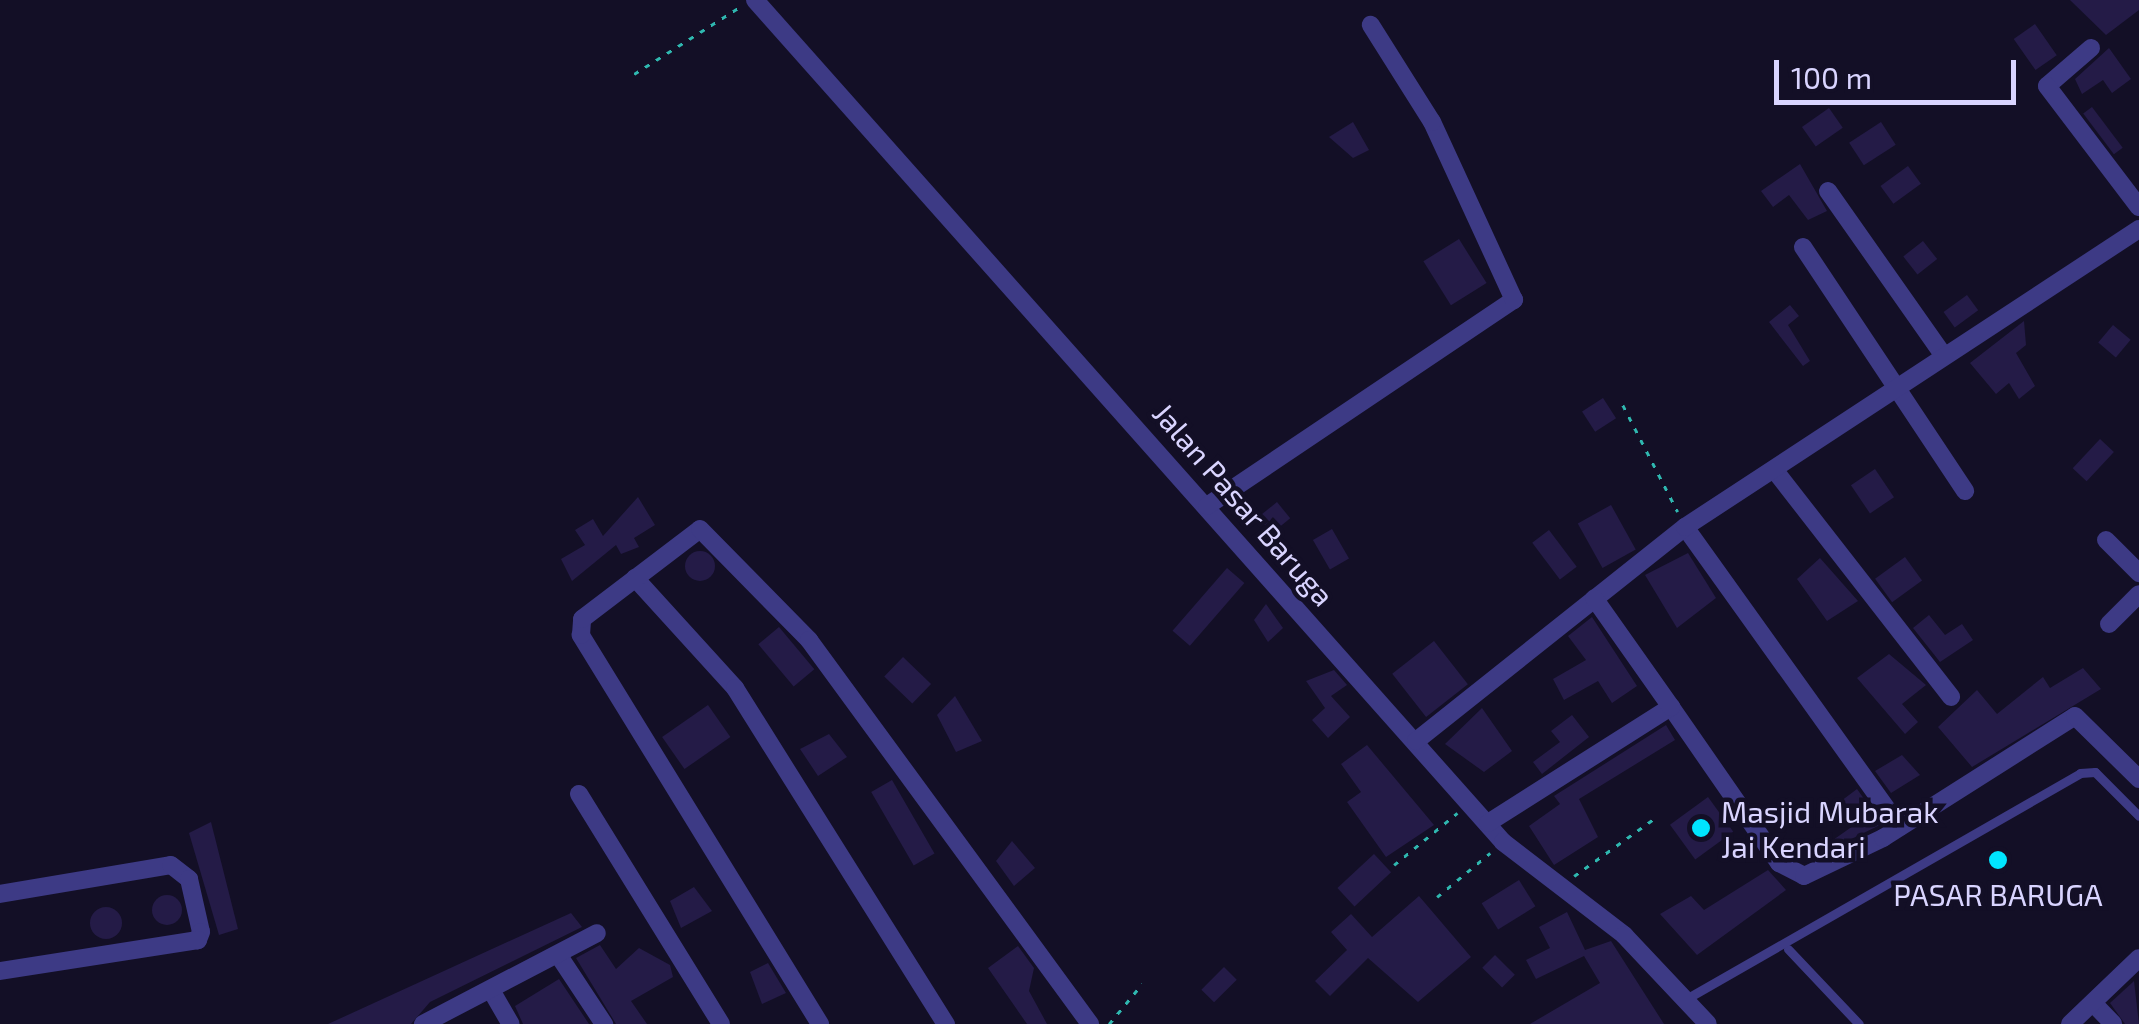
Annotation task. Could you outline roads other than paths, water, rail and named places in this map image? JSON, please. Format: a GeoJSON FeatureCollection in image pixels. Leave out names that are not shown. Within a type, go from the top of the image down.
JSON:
{"type":"FeatureCollection","features":[{"type":"Feature","properties":{"kind":"street","name":"Jalan Pasar Baruga"},"geometry":{"type":"LineString","coordinates":[[753,0],[1502,842],[1557,889],[1624,935],[1708,1024]]}},
{"type":"Feature","properties":{"kind":"street"},"geometry":{"type":"LineString","coordinates":[[1207,506],[1514,300],[1432,122],[1371,25]]}},
{"type":"Feature","properties":{"kind":"street"},"geometry":{"type":"LineString","coordinates":[[2091,48],[2047,86],[2139,208]]}},
{"type":"Feature","properties":{"kind":"street"},"geometry":{"type":"LineString","coordinates":[[1828,191],[1942,354]]}},
{"type":"Feature","properties":{"kind":"street"},"geometry":{"type":"LineString","coordinates":[[1416,741],[1686,527],[1776,472],[1942,354],[2139,229]]}},
{"type":"Feature","properties":{"kind":"street"},"geometry":{"type":"LineString","coordinates":[[1803,246],[1965,491]]}},
{"type":"Feature","properties":{"kind":"street"},"geometry":{"type":"LineString","coordinates":[[1776,472],[1952,696]]}},
{"type":"Feature","properties":{"kind":"street"},"geometry":{"type":"LineString","coordinates":[[1686,527],[1900,827]]}},
{"type":"Feature","properties":{"kind":"street"},"geometry":{"type":"LineString","coordinates":[[820,1024],[581,635],[582,619],[694,531],[708,532],[809,640],[1090,1024]]}},
{"type":"Feature","properties":{"kind":"street"},"geometry":{"type":"LineString","coordinates":[[2106,540],[2139,573]]}},
{"type":"Feature","properties":{"kind":"street"},"geometry":{"type":"LineString","coordinates":[[635,578],[735,688],[946,1024]]}},
{"type":"Feature","properties":{"kind":"street"},"geometry":{"type":"LineString","coordinates":[[2110,624],[2139,594]]}},
{"type":"Feature","properties":{"kind":"street"},"geometry":{"type":"LineString","coordinates":[[1594,598],[1788,873],[1820,873],[2075,716],[2139,778]]}},
{"type":"Feature","properties":{"kind":"street"},"geometry":{"type":"LineString","coordinates":[[1488,823],[1670,706]]}},
{"type":"Feature","properties":{"kind":"street"},"geometry":{"type":"LineString","coordinates":[[579,794],[721,1024]]}},
{"type":"Feature","properties":{"kind":"street"},"geometry":{"type":"LineString","coordinates":[[0,894],[171,866],[189,879],[201,932],[198,940],[0,971]]}},
{"type":"Feature","properties":{"kind":"street"},"geometry":{"type":"LineString","coordinates":[[423,1024],[559,956],[596,933]]}},
{"type":"Feature","properties":{"kind":"street"},"geometry":{"type":"LineString","coordinates":[[559,956],[604,1024]]}},
{"type":"Feature","properties":{"kind":"street"},"geometry":{"type":"LineString","coordinates":[[2070,1024],[2139,958]]}},
{"type":"Feature","properties":{"kind":"street"},"geometry":{"type":"LineString","coordinates":[[491,990],[510,1024]]}},
{"type":"Feature","properties":{"kind":"street"},"geometry":{"type":"LineString","coordinates":[[2093,1003],[2113,1024]]}},
{"type":"Feature","properties":{"kind":"lane"},"geometry":{"type":"LineString","coordinates":[[1686,1000],[1788,949],[2087,771],[2139,816]]}},
{"type":"Feature","properties":{"kind":"lane"},"geometry":{"type":"LineString","coordinates":[[1788,949],[1859,1024]]}},
{"type":"Feature","properties":{"kind":"place","name":"Masjid Mubarak Jai Kendari"},"geometry":{"type":"Point","coordinates":[1701,828]}},
{"type":"Feature","properties":{"kind":"place","name":"PASAR BARUGA"},"geometry":{"type":"Point","coordinates":[1998,860]}}]}
